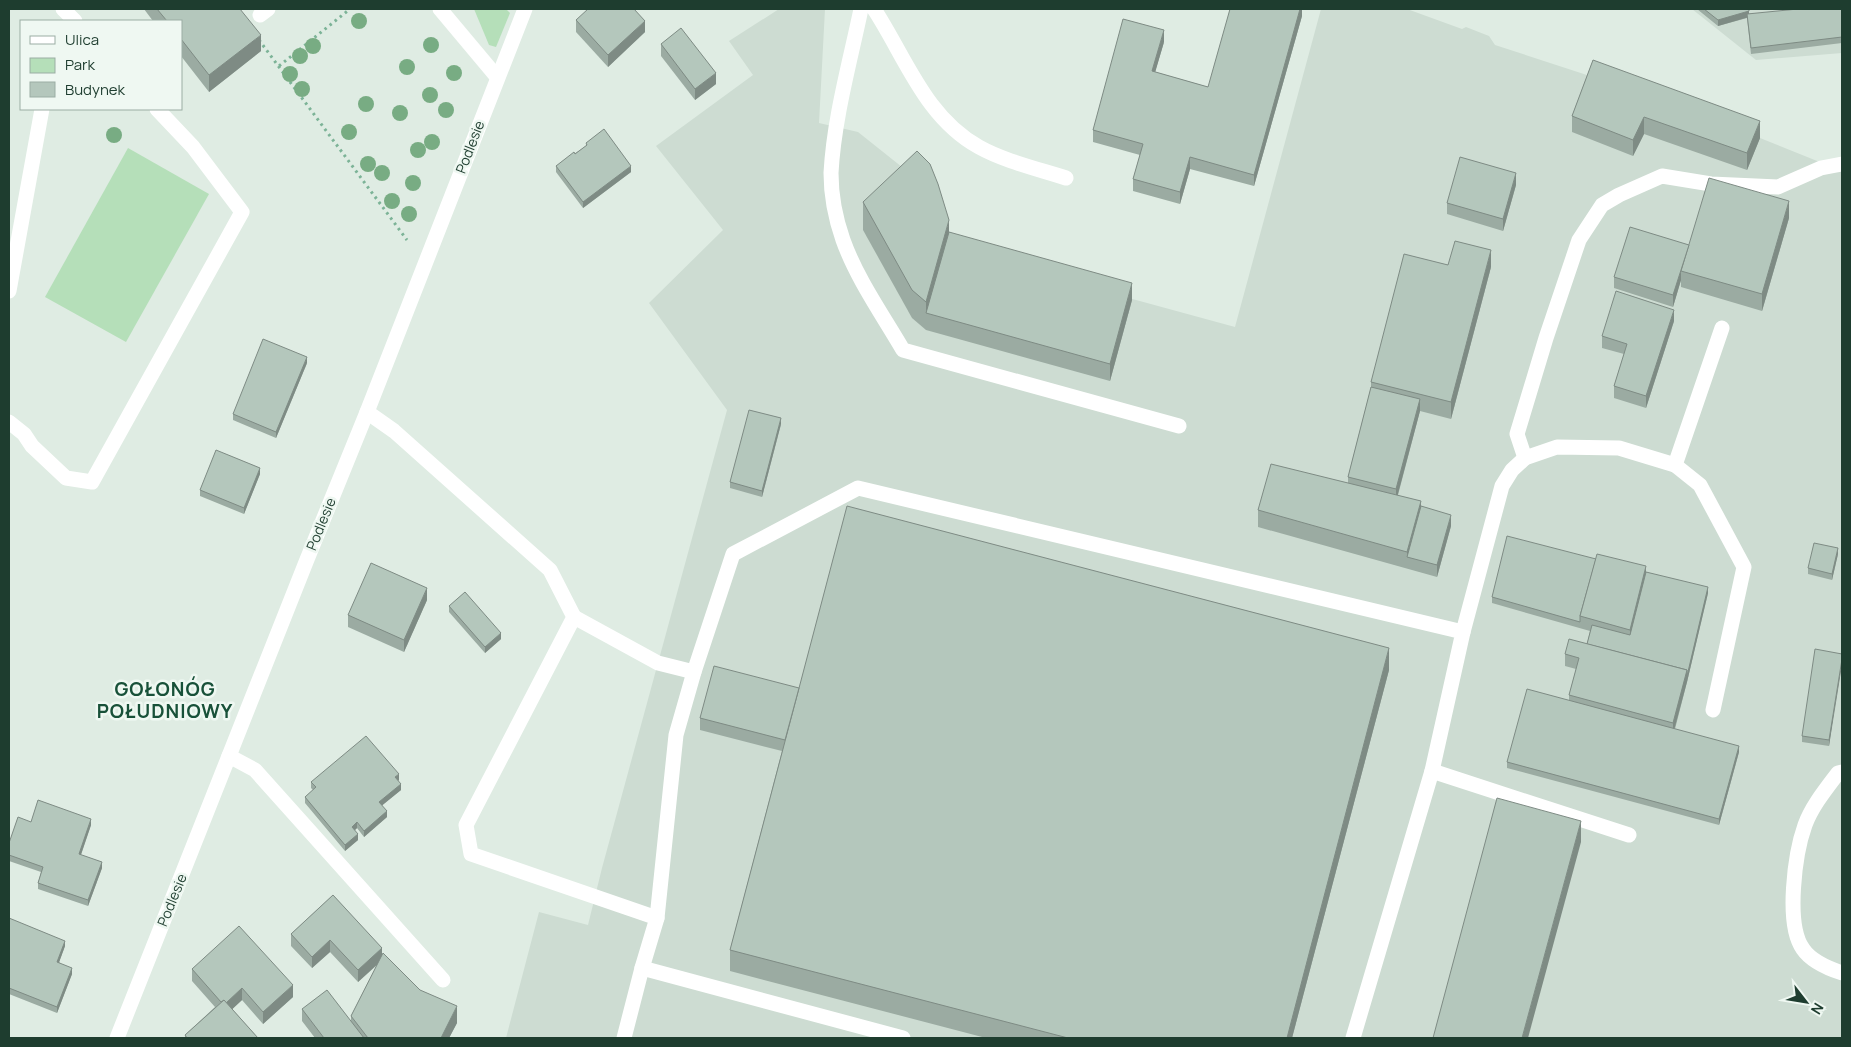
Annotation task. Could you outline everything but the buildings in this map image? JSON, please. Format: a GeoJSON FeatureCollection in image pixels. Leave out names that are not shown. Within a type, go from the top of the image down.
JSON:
{"type":"FeatureCollection","features":[{"type":"Feature","properties":{"kind":"street"},"geometry":{"type":"LineString","coordinates":[[62,9],[74,20]]}},
{"type":"Feature","properties":{"kind":"street"},"geometry":{"type":"LineString","coordinates":[[440,9],[498,77]]}},
{"type":"Feature","properties":{"kind":"street","name":"Podlesie"},"geometry":{"type":"LineString","coordinates":[[117,1038],[367,412],[525,9]]}},
{"type":"Feature","properties":{"kind":"street"},"geometry":{"type":"LineString","coordinates":[[861,9],[837,126],[831,174],[836,212],[843,240],[861,279],[903,350],[1179,426]]}},
{"type":"Feature","properties":{"kind":"street"},"geometry":{"type":"LineString","coordinates":[[874,9],[920,88],[948,125],[980,147],[1008,159],[1066,178]]}},
{"type":"Feature","properties":{"kind":"street"},"geometry":{"type":"LineString","coordinates":[[9,291],[42,110]]}},
{"type":"Feature","properties":{"kind":"street"},"geometry":{"type":"LineString","coordinates":[[9,422],[24,434],[32,446],[66,478],[92,482],[242,212],[193,147],[158,110]]}},
{"type":"Feature","properties":{"kind":"street"},"geometry":{"type":"LineString","coordinates":[[1525,458],[1517,434],[1546,338],[1580,240],[1602,205],[1662,176],[1711,184],[1778,187],[1821,168],[1842,164]]}},
{"type":"Feature","properties":{"kind":"street"},"geometry":{"type":"LineString","coordinates":[[1675,465],[1722,328]]}},
{"type":"Feature","properties":{"kind":"street"},"geometry":{"type":"LineString","coordinates":[[367,412],[394,431],[550,570],[574,617],[658,663],[694,672]]}},
{"type":"Feature","properties":{"kind":"street"},"geometry":{"type":"LineString","coordinates":[[1353,1038],[1432,771],[1463,632],[1502,486],[1512,470],[1525,458],[1557,446],[1619,448],[1675,465],[1700,485],[1744,567],[1713,710]]}},
{"type":"Feature","properties":{"kind":"street"},"geometry":{"type":"LineString","coordinates":[[624,1038],[657,918],[676,735],[694,672],[733,554],[858,488],[1463,632]]}},
{"type":"Feature","properties":{"kind":"street"},"geometry":{"type":"LineString","coordinates":[[574,617],[466,825],[471,854],[657,918]]}},
{"type":"Feature","properties":{"kind":"street"},"geometry":{"type":"LineString","coordinates":[[229,756],[255,770],[443,980]]}},
{"type":"Feature","properties":{"kind":"street"},"geometry":{"type":"LineString","coordinates":[[1432,771],[1629,835]]}},
{"type":"Feature","properties":{"kind":"street"},"geometry":{"type":"LineString","coordinates":[[1842,772],[1838,773],[1820,797],[1805,824],[1795,864],[1793,922],[1803,949],[1825,967],[1842,973]]}},
{"type":"Feature","properties":{"kind":"street"},"geometry":{"type":"LineString","coordinates":[[642,968],[903,1038]]}},
{"type":"Feature","properties":{"kind":"path"},"geometry":{"type":"LineString","coordinates":[[279,66],[350,9]]}},
{"type":"Feature","properties":{"kind":"path"},"geometry":{"type":"LineString","coordinates":[[258,37],[416,253],[425,261]]}},
{"type":"Feature","properties":{"kind":"shaded area"},"geometry":{"type":"Polygon","coordinates":[[[779,9],[825,9],[819,123],[858,132],[917,179],[949,249],[1235,327],[1321,9],[1407,9],[1462,29],[1466,27],[1489,36],[1495,45],[1593,77],[1760,138],[1842,171],[1842,1038],[506,1038],[539,912],[588,925],[727,410],[649,303],[723,230],[656,146],[753,75],[729,41],[779,9]]]}},
{"type":"Feature","properties":{"kind":"shaded area"},"geometry":{"type":"Polygon","coordinates":[[[1692,9],[1842,9],[1842,53],[1756,60],[1692,9]]]}},
{"type":"Feature","properties":{"kind":"green space"},"geometry":{"type":"Polygon","coordinates":[[[474,9],[506,9],[510,13],[496,47],[489,45],[474,9]]]}},
{"type":"Feature","properties":{"kind":"green space"},"geometry":{"type":"Polygon","coordinates":[[[128,148],[209,194],[126,342],[45,297],[128,148]]]}},
{"type":"Feature","properties":{"kind":"district","name":"GOŁONÓG POŁUDNIOWY"},"geometry":{"type":"Point","coordinates":[165,700]}}]}
